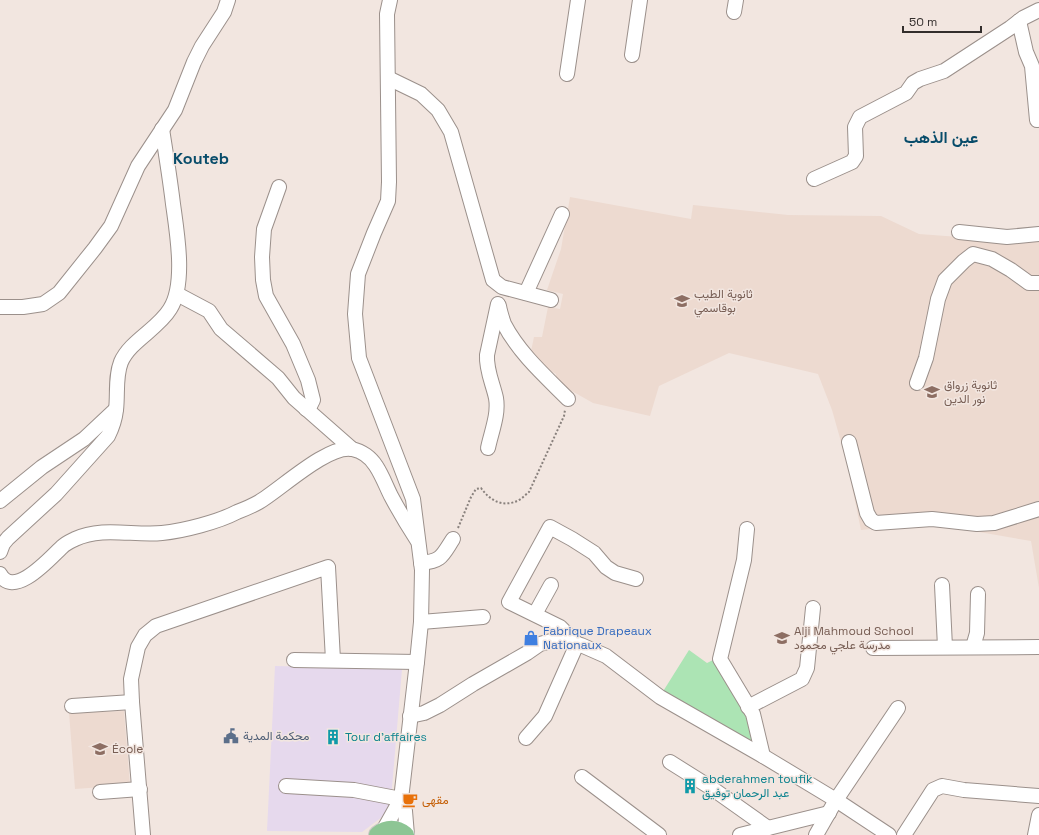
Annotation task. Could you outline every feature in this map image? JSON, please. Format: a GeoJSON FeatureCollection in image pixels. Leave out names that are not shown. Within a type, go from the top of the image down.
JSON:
{"type":"FeatureCollection","features":[{"type":"Feature","properties":{"kind":"main road"},"geometry":{"type":"LineString","coordinates":[[379,834],[394,829],[406,835]]}},
{"type":"Feature","properties":{"kind":"street"},"geometry":{"type":"LineString","coordinates":[[0,307],[23,307],[43,304],[59,293],[112,226],[138,166],[175,110],[202,46],[224,12],[228,0]]}},
{"type":"Feature","properties":{"kind":"street"},"geometry":{"type":"LineString","coordinates":[[390,0],[387,14],[388,201],[358,274],[355,314],[359,358],[413,500],[422,570],[421,622],[401,799],[405,811],[406,835]]}},
{"type":"Feature","properties":{"kind":"street"},"geometry":{"type":"LineString","coordinates":[[567,74],[578,0]]}},
{"type":"Feature","properties":{"kind":"street"},"geometry":{"type":"LineString","coordinates":[[632,55],[640,0]]}},
{"type":"Feature","properties":{"kind":"street"},"geometry":{"type":"LineString","coordinates":[[814,178],[852,162],[856,156],[855,127],[860,117],[906,93],[913,83],[920,79],[944,71],[1019,21],[1039,10]]}},
{"type":"Feature","properties":{"kind":"street"},"geometry":{"type":"LineString","coordinates":[[1019,21],[1026,52],[1032,66],[1037,120]]}},
{"type":"Feature","properties":{"kind":"street"},"geometry":{"type":"LineString","coordinates":[[388,78],[421,94],[438,110],[451,132],[504,322],[514,340],[531,362],[568,399]]}},
{"type":"Feature","properties":{"kind":"street"},"geometry":{"type":"LineString","coordinates":[[0,552],[3,544],[8,538],[56,494],[108,436],[113,425],[116,409],[118,373],[121,361],[128,350],[164,318],[171,308],[177,294],[179,249],[162,129]]}},
{"type":"Feature","properties":{"kind":"street"},"geometry":{"type":"LineString","coordinates":[[279,187],[264,229],[262,257],[263,280],[266,296],[293,344],[308,380],[313,400],[310,406],[306,409]]}},
{"type":"Feature","properties":{"kind":"street"},"geometry":{"type":"LineString","coordinates":[[526,293],[562,214]]}},
{"type":"Feature","properties":{"kind":"street"},"geometry":{"type":"LineString","coordinates":[[959,232],[1008,237],[1039,234]]}},
{"type":"Feature","properties":{"kind":"street"},"geometry":{"type":"LineString","coordinates":[[917,383],[926,358],[938,299],[945,280],[964,261],[973,254],[992,259],[1029,283],[1039,284]]}},
{"type":"Feature","properties":{"kind":"street"},"geometry":{"type":"LineString","coordinates":[[493,280],[502,287],[551,300]]}},
{"type":"Feature","properties":{"kind":"street"},"geometry":{"type":"LineString","coordinates":[[177,294],[209,311],[221,329],[278,378],[294,398],[352,449],[365,454],[376,466],[419,544]]}},
{"type":"Feature","properties":{"kind":"street"},"geometry":{"type":"LineString","coordinates":[[488,448],[497,409],[487,363],[487,355],[498,304]]}},
{"type":"Feature","properties":{"kind":"street"},"geometry":{"type":"LineString","coordinates":[[0,501],[42,467],[84,439],[116,409]]}},
{"type":"Feature","properties":{"kind":"street"},"geometry":{"type":"LineString","coordinates":[[849,442],[867,513],[871,520],[876,523],[932,519],[977,524],[994,523],[1039,509]]}},
{"type":"Feature","properties":{"kind":"street"},"geometry":{"type":"LineString","coordinates":[[0,574],[2,579],[11,582],[24,580],[35,572],[64,545],[77,538],[96,533],[162,533],[191,528],[233,515],[259,502],[320,459],[336,450],[352,449]]}},
{"type":"Feature","properties":{"kind":"street"},"geometry":{"type":"LineString","coordinates":[[577,644],[560,627],[509,602],[550,527],[594,553],[606,567],[615,573],[636,579]]}},
{"type":"Feature","properties":{"kind":"street"},"geometry":{"type":"LineString","coordinates":[[747,529],[744,560],[720,659],[753,714],[763,756]]}},
{"type":"Feature","properties":{"kind":"street"},"geometry":{"type":"LineString","coordinates":[[421,563],[433,562],[439,559],[453,539]]}},
{"type":"Feature","properties":{"kind":"street"},"geometry":{"type":"LineString","coordinates":[[144,835],[131,679],[138,647],[145,635],[156,626],[328,567],[333,660]]}},
{"type":"Feature","properties":{"kind":"street"},"geometry":{"type":"LineString","coordinates":[[534,614],[551,585]]}},
{"type":"Feature","properties":{"kind":"street"},"geometry":{"type":"LineString","coordinates":[[942,586],[945,647]]}},
{"type":"Feature","properties":{"kind":"street"},"geometry":{"type":"LineString","coordinates":[[973,648],[977,634],[978,594]]}},
{"type":"Feature","properties":{"kind":"street"},"geometry":{"type":"LineString","coordinates":[[748,707],[802,679],[806,668],[813,608]]}},
{"type":"Feature","properties":{"kind":"street"},"geometry":{"type":"LineString","coordinates":[[421,622],[483,617]]}},
{"type":"Feature","properties":{"kind":"street"},"geometry":{"type":"LineString","coordinates":[[410,716],[424,713],[440,705],[540,644],[551,641],[566,641],[606,656],[660,697],[763,756],[836,800],[889,835]]}},
{"type":"Feature","properties":{"kind":"street"},"geometry":{"type":"LineString","coordinates":[[526,738],[545,716],[577,644]]}},
{"type":"Feature","properties":{"kind":"street"},"geometry":{"type":"LineString","coordinates":[[873,648],[1039,647]]}},
{"type":"Feature","properties":{"kind":"street"},"geometry":{"type":"LineString","coordinates":[[294,660],[417,662]]}},
{"type":"Feature","properties":{"kind":"street"},"geometry":{"type":"LineString","coordinates":[[72,706],[132,702]]}},
{"type":"Feature","properties":{"kind":"street"},"geometry":{"type":"LineString","coordinates":[[816,835],[836,800],[898,708]]}},
{"type":"Feature","properties":{"kind":"street"},"geometry":{"type":"LineString","coordinates":[[670,762],[713,789],[768,828]]}},
{"type":"Feature","properties":{"kind":"street"},"geometry":{"type":"LineString","coordinates":[[582,777],[659,835]]}},
{"type":"Feature","properties":{"kind":"street"},"geometry":{"type":"LineString","coordinates":[[286,786],[354,790],[401,799]]}},
{"type":"Feature","properties":{"kind":"street"},"geometry":{"type":"LineString","coordinates":[[904,835],[933,790],[942,786],[964,790],[1039,796]]}},
{"type":"Feature","properties":{"kind":"street"},"geometry":{"type":"LineString","coordinates":[[100,792],[140,789]]}},
{"type":"Feature","properties":{"kind":"street"},"geometry":{"type":"LineString","coordinates":[[379,834],[401,799]]}},
{"type":"Feature","properties":{"kind":"street"},"geometry":{"type":"LineString","coordinates":[[740,835],[829,813]]}},
{"type":"Feature","properties":{"kind":"street"},"geometry":{"type":"LineString","coordinates":[[1035,835],[1039,815]]}},
{"type":"Feature","properties":{"kind":"path"},"geometry":{"type":"LineString","coordinates":[[453,539],[476,489],[481,488],[487,497],[496,502],[510,503],[520,500],[529,492],[564,416],[568,399]]}},
{"type":"Feature","properties":{"kind":"shaded area","name":"ثانوية زرواق نور الدين"},"geometry":{"type":"Polygon","coordinates":[[[570,197],[691,219],[693,205],[788,215],[881,216],[919,234],[1013,241],[1039,236],[1039,588],[1031,541],[927,523],[861,530],[847,463],[832,410],[818,374],[729,353],[659,386],[650,416],[593,403],[556,382],[556,374],[536,362],[530,356],[534,337],[542,337],[548,307],[560,309],[563,294],[547,290],[561,249],[570,197]]]}},
{"type":"Feature","properties":{"kind":"shaded area"},"geometry":{"type":"Polygon","coordinates":[[[275,666],[402,669],[390,811],[362,832],[267,831],[275,666]]]}},
{"type":"Feature","properties":{"kind":"shaded area","name":"École"},"geometry":{"type":"Polygon","coordinates":[[[124,711],[130,785],[75,789],[69,713],[124,711]]]}},
{"type":"Feature","properties":{"kind":"green space"},"geometry":{"type":"Polygon","coordinates":[[[689,650],[707,663],[713,660],[748,716],[755,741],[753,745],[662,693],[689,650]]]}},
{"type":"Feature","properties":{"kind":"place","name":"ثانوية الطيب بوقاسمي"},"geometry":{"type":"Point","coordinates":[682,301]}},
{"type":"Feature","properties":{"kind":"place","name":"ثانوية زرواق نور الدين"},"geometry":{"type":"Point","coordinates":[932,392]}},
{"type":"Feature","properties":{"kind":"place","name":"Fabrique Drapeaux Nationaux"},"geometry":{"type":"Point","coordinates":[531,638]}},
{"type":"Feature","properties":{"kind":"place","name":"Alji Mahmoud School مدرسة علجي محمود"},"geometry":{"type":"Point","coordinates":[782,638]}},
{"type":"Feature","properties":{"kind":"place","name":"محكمة المدية"},"geometry":{"type":"Point","coordinates":[231,736]}},
{"type":"Feature","properties":{"kind":"place","name":"Tour d'affaires"},"geometry":{"type":"Point","coordinates":[333,737]}},
{"type":"Feature","properties":{"kind":"place","name":"École"},"geometry":{"type":"Point","coordinates":[100,749]}},
{"type":"Feature","properties":{"kind":"place","name":"abderahmen toufik عبد الرحمان توفيق"},"geometry":{"type":"Point","coordinates":[690,786]}},
{"type":"Feature","properties":{"kind":"place","name":"مقهى"},"geometry":{"type":"Point","coordinates":[410,800]}},
{"type":"Feature","properties":{"kind":"district","name":"عين الذهب"},"geometry":{"type":"Point","coordinates":[941,137]}},
{"type":"Feature","properties":{"kind":"district","name":"Kouteb"},"geometry":{"type":"Point","coordinates":[201,158]}}]}
